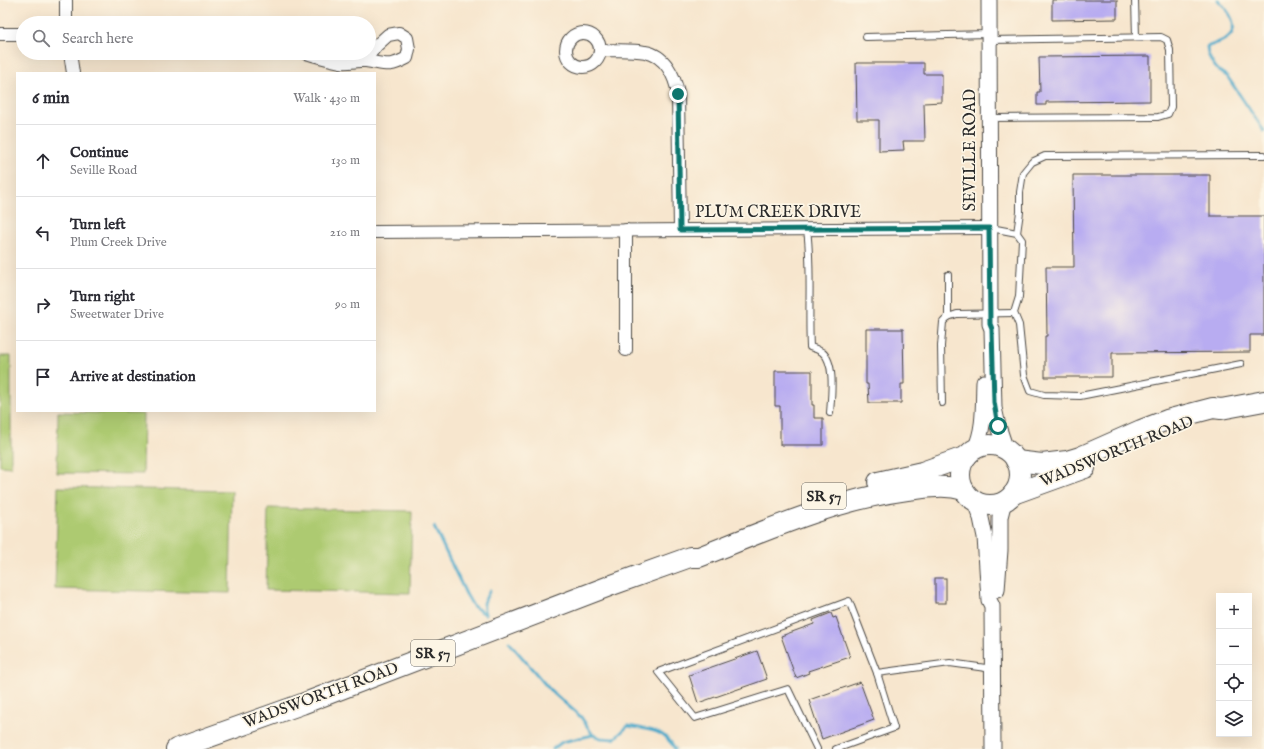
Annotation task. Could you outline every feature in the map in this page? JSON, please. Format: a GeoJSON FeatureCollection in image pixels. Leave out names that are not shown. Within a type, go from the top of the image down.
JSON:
{"type":"FeatureCollection","features":[{"type":"Feature","properties":{"kind":"highway","name":"WADSWORTH ROAD"},"geometry":{"type":"LineString","coordinates":[[690,557],[695,550],[810,501],[852,488],[922,472],[988,445],[994,445],[1030,464],[1067,461],[1080,457],[1167,420],[1213,408],[1221,409],[1264,401]]}},
{"type":"Feature","properties":{"kind":"highway","name":"WADSWORTH ROAD"},"geometry":{"type":"LineString","coordinates":[[176,749],[302,704],[612,585],[690,557],[699,557],[803,516],[855,500],[932,487],[949,487],[969,495],[980,503],[992,505],[1094,464],[1167,430],[1215,413],[1221,409]]}},
{"type":"Feature","properties":{"kind":"highway"},"geometry":{"type":"LineString","coordinates":[[969,495],[961,482],[960,473],[962,464],[971,452]]}},
{"type":"Feature","properties":{"kind":"highway","name":"WADSWORTH ROAD"},"geometry":{"type":"LineString","coordinates":[[1009,497],[1019,481],[1019,468],[1011,455]]}},
{"type":"Feature","properties":{"kind":"street"},"geometry":{"type":"LineString","coordinates":[[66,0],[66,16]]}},
{"type":"Feature","properties":{"kind":"street","name":"SEVILLE ROAD"},"geometry":{"type":"LineString","coordinates":[[988,0],[990,319],[992,329],[994,408],[998,426],[1011,455]]}},
{"type":"Feature","properties":{"kind":"street"},"geometry":{"type":"LineString","coordinates":[[0,34],[16,34]]}},
{"type":"Feature","properties":{"kind":"street"},"geometry":{"type":"LineString","coordinates":[[600,50],[645,52],[655,56],[665,64],[672,73],[676,82],[678,94],[680,230]]}},
{"type":"Feature","properties":{"kind":"street"},"geometry":{"type":"LineString","coordinates":[[71,60],[73,72]]}},
{"type":"Feature","properties":{"kind":"street"},"geometry":{"type":"LineString","coordinates":[[334,60],[354,63],[364,61]]}},
{"type":"Feature","properties":{"kind":"street","name":"PLUM CREEK DRIVE"},"geometry":{"type":"LineString","coordinates":[[376,232],[989,228]]}},
{"type":"Feature","properties":{"kind":"street"},"geometry":{"type":"LineString","coordinates":[[626,230],[626,350]]}},
{"type":"Feature","properties":{"kind":"street","name":"SEVILLE ROAD"},"geometry":{"type":"LineString","coordinates":[[971,452],[980,439],[982,428],[986,330],[990,319]]}},
{"type":"Feature","properties":{"kind":"street"},"geometry":{"type":"LineString","coordinates":[[969,495],[981,518],[985,537],[989,600],[992,606],[993,749]]}},
{"type":"Feature","properties":{"kind":"street"},"geometry":{"type":"LineString","coordinates":[[992,606],[996,600],[1000,550],[1000,517],[1009,497]]}},
{"type":"Feature","properties":{"kind":"lane"},"geometry":{"type":"LineString","coordinates":[[1135,0],[1136,37]]}},
{"type":"Feature","properties":{"kind":"lane"},"geometry":{"type":"LineString","coordinates":[[866,37],[1161,37],[1167,40],[1170,50],[1171,107],[1168,114],[1158,117],[989,118]]}},
{"type":"Feature","properties":{"kind":"lane"},"geometry":{"type":"LineString","coordinates":[[1242,364],[1080,396],[1044,395],[1030,391],[1024,375],[1019,325],[1014,313],[1019,297],[1022,240],[1017,233],[1020,212],[1020,192],[1023,173],[1032,162],[1045,156],[1264,155]]}},
{"type":"Feature","properties":{"kind":"lane"},"geometry":{"type":"LineString","coordinates":[[989,228],[1017,233]]}},
{"type":"Feature","properties":{"kind":"lane"},"geometry":{"type":"LineString","coordinates":[[807,229],[810,249],[810,347],[822,352],[830,364],[830,413]]}},
{"type":"Feature","properties":{"kind":"lane"},"geometry":{"type":"LineString","coordinates":[[948,275],[948,317]]}},
{"type":"Feature","properties":{"kind":"lane"},"geometry":{"type":"LineString","coordinates":[[942,403],[941,346],[943,322],[948,317],[957,314],[990,319],[1014,313]]}},
{"type":"Feature","properties":{"kind":"lane"},"geometry":{"type":"LineString","coordinates":[[817,749],[788,689],[695,718],[658,672],[849,601],[877,673],[894,728],[836,749]]}},
{"type":"Feature","properties":{"kind":"lane"},"geometry":{"type":"LineString","coordinates":[[877,673],[950,663],[993,669]]}},
{"type":"Feature","properties":{"kind":"green space"},"geometry":{"type":"Polygon","coordinates":[[[0,356],[11,356],[11,467],[0,466],[0,356]]]}},
{"type":"Feature","properties":{"kind":"green space"},"geometry":{"type":"Polygon","coordinates":[[[58,412],[144,414],[143,474],[57,473],[58,412]]]}},
{"type":"Feature","properties":{"kind":"green space"},"geometry":{"type":"Polygon","coordinates":[[[58,487],[232,491],[230,593],[55,589],[58,487]]]}},
{"type":"Feature","properties":{"kind":"green space"},"geometry":{"type":"Polygon","coordinates":[[[268,508],[412,511],[410,593],[266,590],[268,508]]]}},
{"type":"Feature","properties":{"kind":"building"},"geometry":{"type":"Polygon","coordinates":[[[1052,0],[1117,0],[1117,19],[1052,20],[1052,0]]]}},
{"type":"Feature","properties":{"kind":"building"},"geometry":{"type":"Polygon","coordinates":[[[1150,56],[1150,101],[1046,102],[1046,105],[1037,105],[1037,92],[1040,92],[1039,57],[1150,56]]]}},
{"type":"Feature","properties":{"kind":"building"},"geometry":{"type":"Polygon","coordinates":[[[856,63],[924,63],[924,74],[942,74],[942,102],[924,103],[925,141],[903,141],[904,150],[879,151],[879,120],[857,120],[856,63]]]}},
{"type":"Feature","properties":{"kind":"building"},"geometry":{"type":"Polygon","coordinates":[[[1073,175],[1210,175],[1210,216],[1264,216],[1264,335],[1250,335],[1250,352],[1112,353],[1112,377],[1045,377],[1045,336],[1047,336],[1046,267],[1074,267],[1073,175]]]}},
{"type":"Feature","properties":{"kind":"building"},"geometry":{"type":"Polygon","coordinates":[[[866,329],[903,329],[904,384],[901,384],[901,403],[869,403],[868,384],[866,384],[866,329]]]}},
{"type":"Feature","properties":{"kind":"building"},"geometry":{"type":"Polygon","coordinates":[[[775,371],[812,371],[812,405],[814,405],[814,418],[823,418],[823,445],[780,445],[780,406],[775,406],[775,371]]]}},
{"type":"Feature","properties":{"kind":"building"},"geometry":{"type":"Polygon","coordinates":[[[935,578],[946,578],[946,603],[935,603],[935,578]]]}},
{"type":"Feature","properties":{"kind":"building"},"geometry":{"type":"Polygon","coordinates":[[[831,613],[833,618],[836,617],[850,657],[808,671],[809,673],[796,678],[781,636],[814,624],[813,620],[831,613]]]}},
{"type":"Feature","properties":{"kind":"building"},"geometry":{"type":"Polygon","coordinates":[[[757,651],[767,679],[698,703],[689,675],[757,651]]]}},
{"type":"Feature","properties":{"kind":"building"},"geometry":{"type":"Polygon","coordinates":[[[860,682],[874,720],[822,739],[809,700],[860,682]]]}},
{"type":"Feature","properties":{"kind":"waterway"},"geometry":{"type":"LineString","coordinates":[[1218,0],[1232,18],[1233,29],[1231,34],[1223,41],[1207,47],[1209,56],[1219,71],[1227,76],[1264,131]]}},
{"type":"Feature","properties":{"kind":"waterway"},"geometry":{"type":"LineString","coordinates":[[434,527],[473,606],[485,614]]}},
{"type":"Feature","properties":{"kind":"waterway"},"geometry":{"type":"LineString","coordinates":[[485,614],[484,602],[490,590]]}},
{"type":"Feature","properties":{"kind":"waterway"},"geometry":{"type":"LineString","coordinates":[[509,642],[550,690],[581,717],[593,735]]}},
{"type":"Feature","properties":{"kind":"waterway"},"geometry":{"type":"LineString","coordinates":[[553,749],[562,742],[593,735],[601,738],[614,739],[628,726],[661,734],[671,742],[675,749]]}},
{"type":"Feature","properties":{"kind":"route"},"geometry":{"type":"LineString","coordinates":[[678,94],[680,230],[989,228],[990,324],[992,329],[994,408],[998,426]]}}]}
